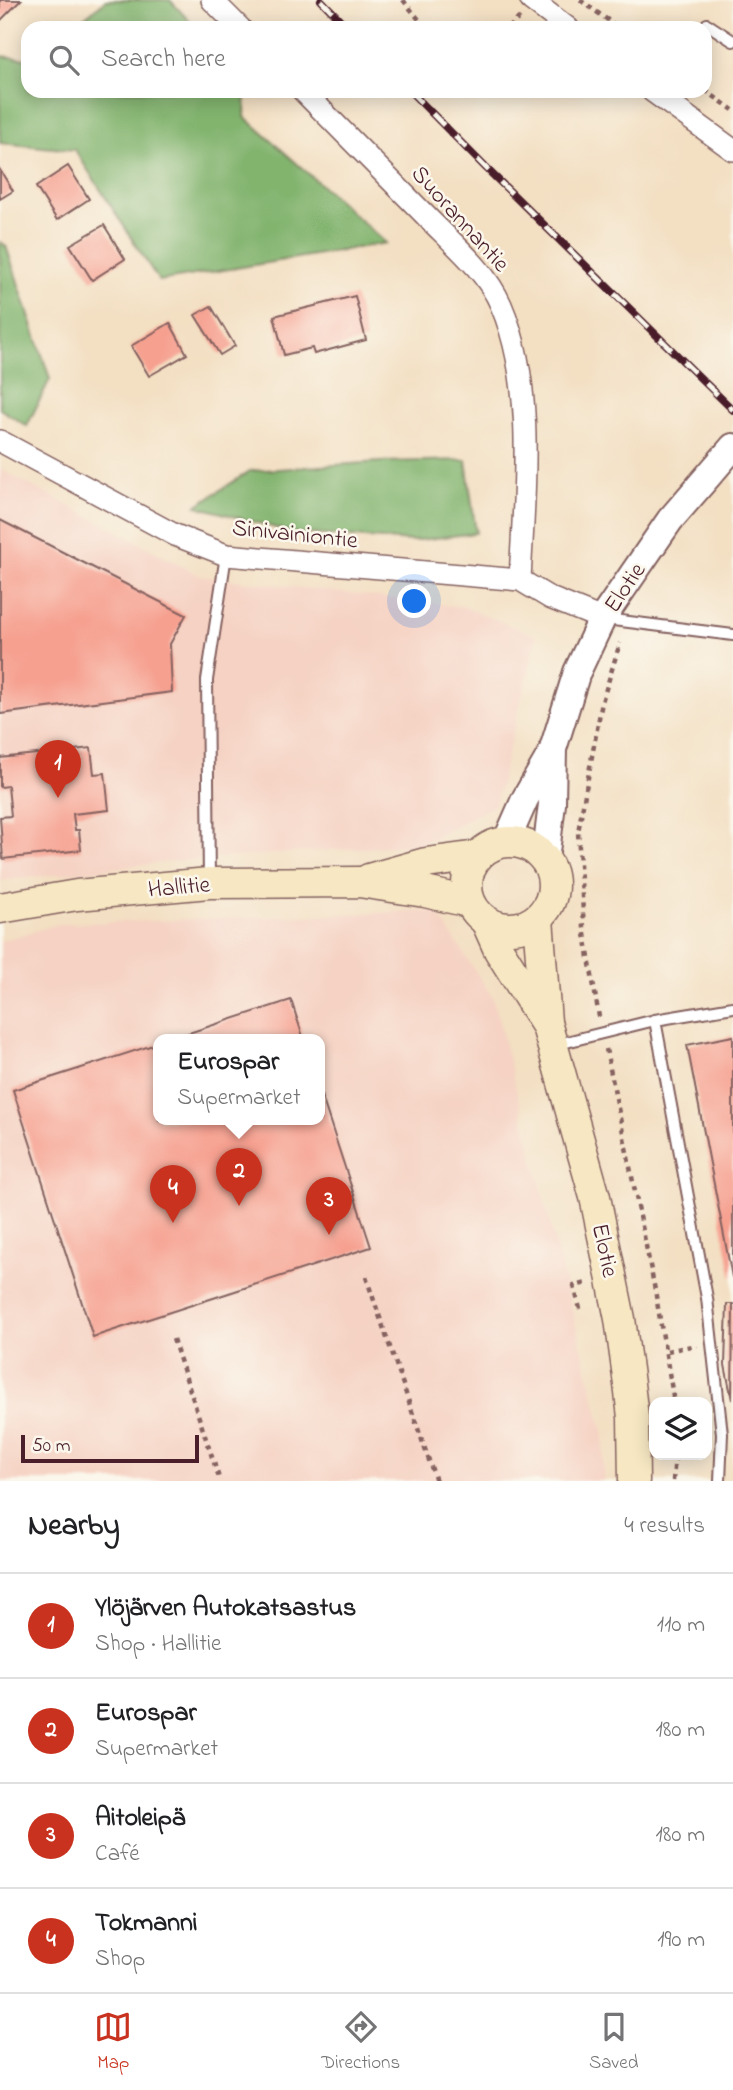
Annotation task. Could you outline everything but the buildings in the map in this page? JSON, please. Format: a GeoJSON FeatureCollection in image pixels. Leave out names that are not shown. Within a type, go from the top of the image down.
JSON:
{"type":"FeatureCollection","features":[{"type":"Feature","properties":{"kind":"main road"},"geometry":{"type":"LineString","coordinates":[[506,842],[528,846],[545,860],[553,884],[552,897],[538,919],[513,929],[478,912],[466,886],[469,870],[478,856],[486,849],[506,842]]}},
{"type":"Feature","properties":{"kind":"main road","name":"Hallitie"},"geometry":{"type":"LineString","coordinates":[[359,882],[426,863],[478,856]]}},
{"type":"Feature","properties":{"kind":"main road","name":"Hallitie"},"geometry":{"type":"LineString","coordinates":[[0,908],[78,895],[209,883],[359,882],[425,892],[478,912]]}},
{"type":"Feature","properties":{"kind":"main road","name":"Elotie"},"geometry":{"type":"LineString","coordinates":[[478,912],[550,1035]]}},
{"type":"Feature","properties":{"kind":"main road","name":"Elotie"},"geometry":{"type":"LineString","coordinates":[[538,919],[550,1035],[595,1197],[620,1319],[633,1418],[634,1481]]}},
{"type":"Feature","properties":{"kind":"street"},"geometry":{"type":"LineString","coordinates":[[212,0],[233,21]]}},
{"type":"Feature","properties":{"kind":"street"},"geometry":{"type":"LineString","coordinates":[[531,0],[559,21]]}},
{"type":"Feature","properties":{"kind":"street","name":"Suorannantie"},"geometry":{"type":"LineString","coordinates":[[310,98],[478,269],[501,304],[513,344],[523,397],[525,455],[520,580]]}},
{"type":"Feature","properties":{"kind":"street"},"geometry":{"type":"LineString","coordinates":[[662,98],[733,150]]}},
{"type":"Feature","properties":{"kind":"street","name":"Sinivainiontie"},"geometry":{"type":"LineString","coordinates":[[0,441],[175,535],[226,555],[520,580],[550,598],[614,620]]}},
{"type":"Feature","properties":{"kind":"street","name":"Elotie"},"geometry":{"type":"LineString","coordinates":[[506,842],[525,799],[553,749],[577,672],[614,620],[670,520],[733,447]]}},
{"type":"Feature","properties":{"kind":"street","name":"Elotie"},"geometry":{"type":"LineString","coordinates":[[545,860],[552,804],[553,749]]}},
{"type":"Feature","properties":{"kind":"lane"},"geometry":{"type":"LineString","coordinates":[[712,27],[733,41]]}},
{"type":"Feature","properties":{"kind":"lane"},"geometry":{"type":"LineString","coordinates":[[209,883],[207,680],[226,555]]}},
{"type":"Feature","properties":{"kind":"lane"},"geometry":{"type":"LineString","coordinates":[[614,620],[733,635]]}},
{"type":"Feature","properties":{"kind":"lane"},"geometry":{"type":"LineString","coordinates":[[550,1035],[602,1032],[733,1007]]}},
{"type":"Feature","properties":{"kind":"lane"},"geometry":{"type":"LineString","coordinates":[[655,1020],[707,1298],[722,1434],[720,1481]]}},
{"type":"Feature","properties":{"kind":"path"},"geometry":{"type":"LineString","coordinates":[[402,0],[420,21]]}},
{"type":"Feature","properties":{"kind":"path"},"geometry":{"type":"LineString","coordinates":[[580,0],[610,21]]}},
{"type":"Feature","properties":{"kind":"path"},"geometry":{"type":"LineString","coordinates":[[712,95],[733,110]]}},
{"type":"Feature","properties":{"kind":"path"},"geometry":{"type":"LineString","coordinates":[[614,620],[579,832],[584,929],[602,1032],[667,1352],[673,1397]]}},
{"type":"Feature","properties":{"kind":"path"},"geometry":{"type":"LineString","coordinates":[[366,1277],[436,1481]]}},
{"type":"Feature","properties":{"kind":"path"},"geometry":{"type":"LineString","coordinates":[[173,1339],[220,1481]]}},
{"type":"Feature","properties":{"kind":"path"},"geometry":{"type":"LineString","coordinates":[[667,1352],[713,1342]]}},
{"type":"Feature","properties":{"kind":"path"},"geometry":{"type":"LineString","coordinates":[[673,1481],[675,1460]]}},
{"type":"Feature","properties":{"kind":"shaded area"},"geometry":{"type":"Polygon","coordinates":[[[0,469],[201,576],[464,607],[537,636],[495,805],[421,844],[175,861],[0,881],[0,469]]]}},
{"type":"Feature","properties":{"kind":"shaded area"},"geometry":{"type":"Polygon","coordinates":[[[436,911],[493,998],[604,1435],[603,1481],[0,1481],[0,941],[59,924],[436,911]]]}},
{"type":"Feature","properties":{"kind":"green space"},"geometry":{"type":"Polygon","coordinates":[[[106,0],[170,0],[190,21],[80,21],[106,0]]]}},
{"type":"Feature","properties":{"kind":"green space"},"geometry":{"type":"Polygon","coordinates":[[[0,56],[21,58],[21,98],[246,98],[245,117],[386,243],[159,281],[75,150],[0,143],[0,56]]]}},
{"type":"Feature","properties":{"kind":"green space"},"geometry":{"type":"Polygon","coordinates":[[[0,242],[6,246],[50,379],[27,426],[0,409],[0,242]]]}},
{"type":"Feature","properties":{"kind":"green space"},"geometry":{"type":"Polygon","coordinates":[[[466,460],[476,533],[412,541],[294,533],[196,506],[250,471],[379,462],[466,460]]]}},
{"type":"Feature","properties":{"kind":"railway"},"geometry":{"type":"LineString","coordinates":[[321,0],[341,21]]}},
{"type":"Feature","properties":{"kind":"railway"},"geometry":{"type":"LineString","coordinates":[[417,98],[733,410]]}},
{"type":"Feature","properties":{"kind":"place","name":"Ylöjärven Autokatsastus"},"geometry":{"type":"Point","coordinates":[58,798]}},
{"type":"Feature","properties":{"kind":"place","name":"Eurospar"},"geometry":{"type":"Point","coordinates":[239,1206]}},
{"type":"Feature","properties":{"kind":"place","name":"Tokmanni"},"geometry":{"type":"Point","coordinates":[173,1223]}},
{"type":"Feature","properties":{"kind":"place","name":"Aitoleipä"},"geometry":{"type":"Point","coordinates":[329,1235]}}]}
